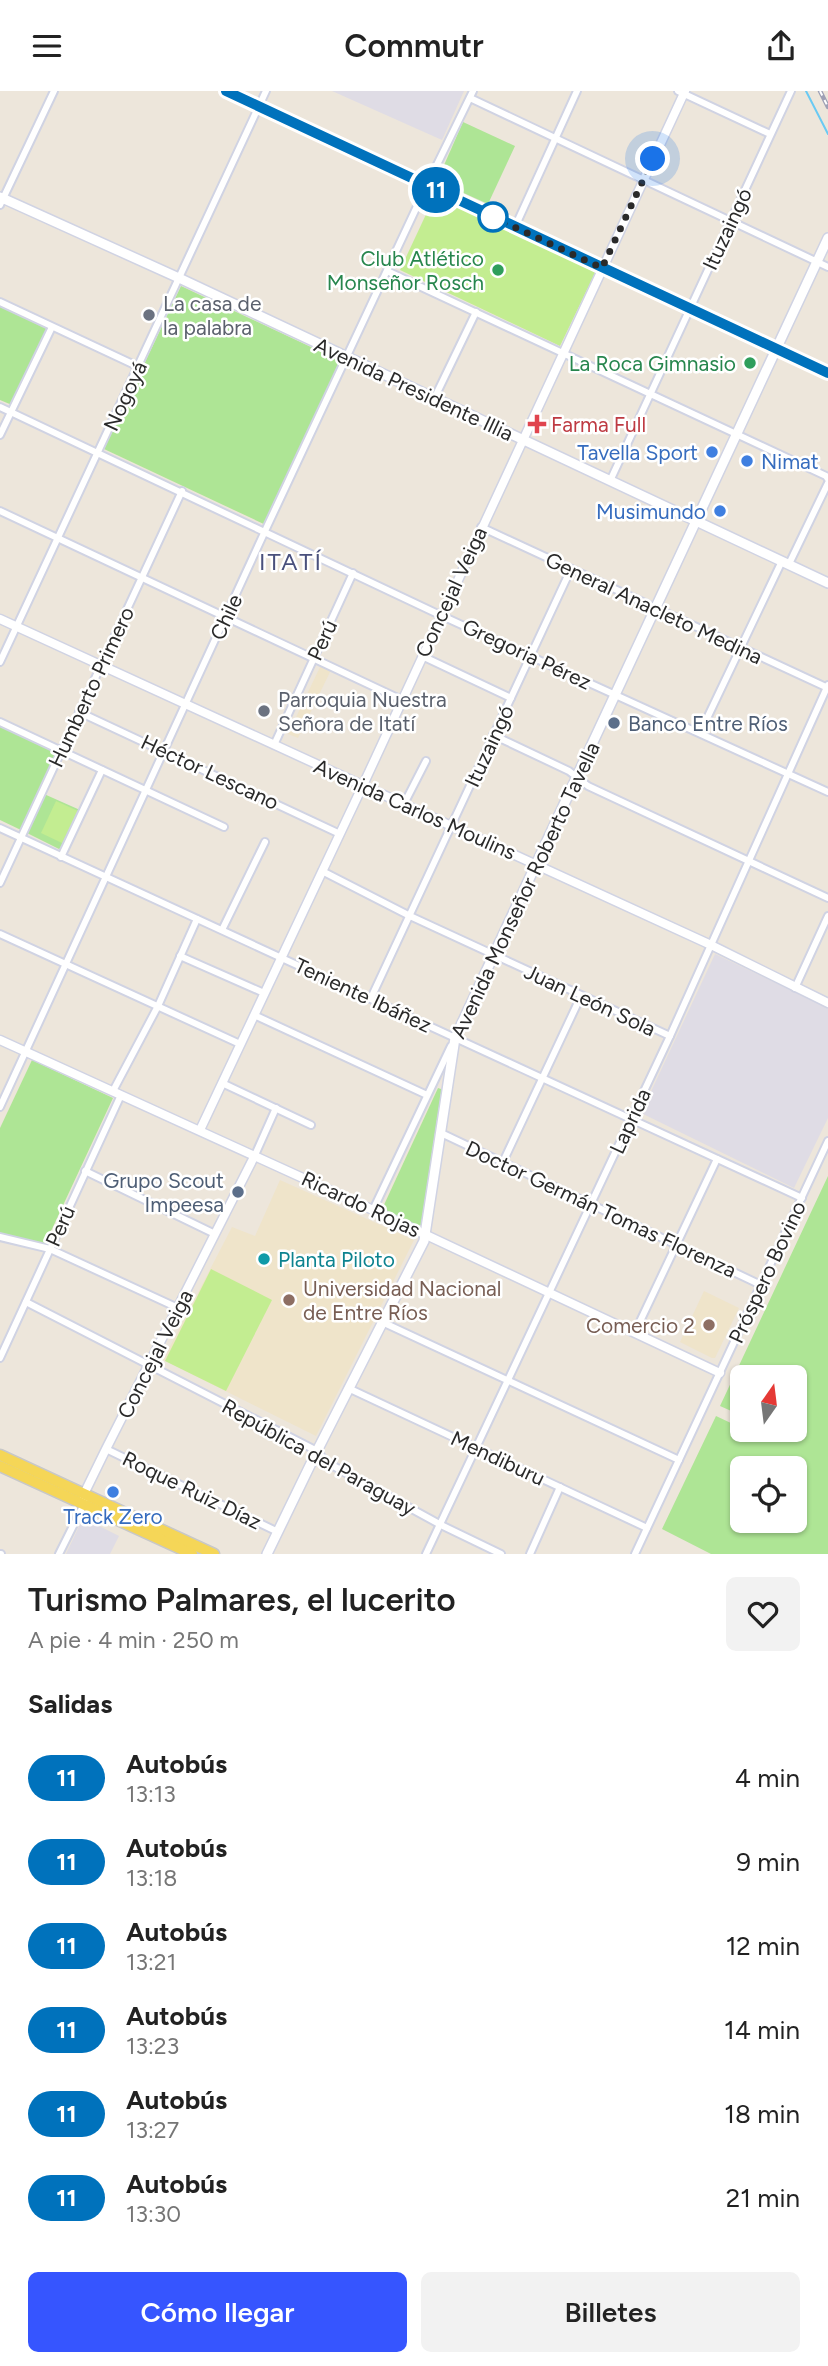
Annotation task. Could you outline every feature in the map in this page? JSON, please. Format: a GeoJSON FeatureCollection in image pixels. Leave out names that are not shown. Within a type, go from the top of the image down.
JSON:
{"type":"FeatureCollection","features":[{"type":"Feature","properties":{"kind":"main road","name":"Avenida Presidente Illia"},"geometry":{"type":"LineString","coordinates":[[1,200],[179,278],[828,583]]}},
{"type":"Feature","properties":{"kind":"main road","name":"Avenida Monseñor Roberto Tavella"},"geometry":{"type":"LineString","coordinates":[[267,1554],[348,1388],[419,1253],[425,1234],[455,1038],[828,238]]}},
{"type":"Feature","properties":{"kind":"main road"},"geometry":{"type":"LineString","coordinates":[[0,1455],[192,1554]]}},
{"type":"Feature","properties":{"kind":"main road"},"geometry":{"type":"LineString","coordinates":[[0,1466],[84,1499]]}},
{"type":"Feature","properties":{"kind":"main road"},"geometry":{"type":"LineString","coordinates":[[173,1545],[214,1554]]}},
{"type":"Feature","properties":{"kind":"street"},"geometry":{"type":"LineString","coordinates":[[1,200],[54,91]]}},
{"type":"Feature","properties":{"kind":"street"},"geometry":{"type":"LineString","coordinates":[[226,91],[828,373]]}},
{"type":"Feature","properties":{"kind":"street","name":"Nogoyá"},"geometry":{"type":"LineString","coordinates":[[0,662],[266,91]]}},
{"type":"Feature","properties":{"kind":"street"},"geometry":{"type":"LineString","coordinates":[[515,227],[577,91]]}},
{"type":"Feature","properties":{"kind":"street","name":"Ituzaingó"},"geometry":{"type":"LineString","coordinates":[[610,481],[791,91]]}},
{"type":"Feature","properties":{"kind":"street"},"geometry":{"type":"LineString","coordinates":[[682,92],[770,134]]}},
{"type":"Feature","properties":{"kind":"street","name":"Concejal Veiga"},"geometry":{"type":"LineString","coordinates":[[200,1130],[363,785],[682,92]]}},
{"type":"Feature","properties":{"kind":"street"},"geometry":{"type":"LineString","coordinates":[[472,95],[555,140],[828,267]]}},
{"type":"Feature","properties":{"kind":"street","name":"Chile"},"geometry":{"type":"LineString","coordinates":[[0,1107],[265,531],[472,95]]}},
{"type":"Feature","properties":{"kind":"street"},"geometry":{"type":"LineString","coordinates":[[387,271],[827,479],[740,648],[701,733]]}},
{"type":"Feature","properties":{"kind":"street"},"geometry":{"type":"LineString","coordinates":[[0,302],[139,367]]}},
{"type":"Feature","properties":{"kind":"street"},"geometry":{"type":"LineString","coordinates":[[434,399],[476,312]]}},
{"type":"Feature","properties":{"kind":"street"},"geometry":{"type":"LineString","coordinates":[[0,435],[52,327]]}},
{"type":"Feature","properties":{"kind":"street","name":"Gregoria Pérez"},"geometry":{"type":"LineString","coordinates":[[0,407],[440,615],[828,792]]}},
{"type":"Feature","properties":{"kind":"street","name":"Humberto Primero"},"geometry":{"type":"LineString","coordinates":[[0,883],[182,491]]}},
{"type":"Feature","properties":{"kind":"street"},"geometry":{"type":"LineString","coordinates":[[0,511],[402,699]]}},
{"type":"Feature","properties":{"kind":"street","name":"General Anacleto Medina"},"geometry":{"type":"LineString","coordinates":[[481,527],[828,687]]}},
{"type":"Feature","properties":{"kind":"street","name":"Ituzaingó"},"geometry":{"type":"LineString","coordinates":[[371,998],[571,569]]}},
{"type":"Feature","properties":{"kind":"street","name":"Perú"},"geometry":{"type":"LineString","coordinates":[[274,745],[353,573]]}},
{"type":"Feature","properties":{"kind":"street","name":"Avenida Carlos Moulins"},"geometry":{"type":"LineString","coordinates":[[0,619],[537,864],[828,1003]]}},
{"type":"Feature","properties":{"kind":"street"},"geometry":{"type":"LineString","coordinates":[[422,656],[511,698]]}},
{"type":"Feature","properties":{"kind":"street","name":"Laprida"},"geometry":{"type":"LineString","coordinates":[[426,1554],[478,1449],[670,1036],[828,687]]}},
{"type":"Feature","properties":{"kind":"street","name":"Héctor Lescano"},"geometry":{"type":"LineString","coordinates":[[79,712],[340,834]]}},
{"type":"Feature","properties":{"kind":"street"},"geometry":{"type":"LineString","coordinates":[[0,722],[224,827]]}},
{"type":"Feature","properties":{"kind":"street"},"geometry":{"type":"LineString","coordinates":[[493,735],[569,771],[588,786],[828,898]]}},
{"type":"Feature","properties":{"kind":"street"},"geometry":{"type":"LineString","coordinates":[[404,804],[426,761]]}},
{"type":"Feature","properties":{"kind":"street"},"geometry":{"type":"LineString","coordinates":[[61,857],[102,770]]}},
{"type":"Feature","properties":{"kind":"street","name":"Teniente Ibáñez"},"geometry":{"type":"LineString","coordinates":[[0,828],[802,1198]]}},
{"type":"Feature","properties":{"kind":"street"},"geometry":{"type":"LineString","coordinates":[[222,930],[265,842]]}},
{"type":"Feature","properties":{"kind":"street","name":"Juan León Sola"},"geometry":{"type":"LineString","coordinates":[[322,871],[410,916],[670,1036]]}},
{"type":"Feature","properties":{"kind":"street"},"geometry":{"type":"LineString","coordinates":[[795,988],[828,916]]}},
{"type":"Feature","properties":{"kind":"street","name":"Perú"},"geometry":{"type":"LineString","coordinates":[[0,1358],[3,1344],[26,1302],[117,1093],[197,919]]}},
{"type":"Feature","properties":{"kind":"street"},"geometry":{"type":"LineString","coordinates":[[0,933],[240,1044]]}},
{"type":"Feature","properties":{"kind":"street"},"geometry":{"type":"LineString","coordinates":[[180,956],[264,993]]}},
{"type":"Feature","properties":{"kind":"street"},"geometry":{"type":"LineString","coordinates":[[503,1162],[581,996]]}},
{"type":"Feature","properties":{"kind":"street"},"geometry":{"type":"LineString","coordinates":[[254,1015],[427,1095]]}},
{"type":"Feature","properties":{"kind":"street"},"geometry":{"type":"LineString","coordinates":[[373,1210],[455,1038]]}},
{"type":"Feature","properties":{"kind":"street","name":"Ricardo Rojas"},"geometry":{"type":"LineString","coordinates":[[0,1040],[255,1155],[720,1373]]}},
{"type":"Feature","properties":{"kind":"street"},"geometry":{"type":"LineString","coordinates":[[222,1083],[311,1125]]}},
{"type":"Feature","properties":{"kind":"street"},"geometry":{"type":"LineString","coordinates":[[255,1155],[276,1108]]}},
{"type":"Feature","properties":{"kind":"street","name":"Doctor Germán Tomas Florenza"},"geometry":{"type":"LineString","coordinates":[[440,1133],[761,1285]]}},
{"type":"Feature","properties":{"kind":"street","name":"Próspero Bovino"},"geometry":{"type":"LineString","coordinates":[[635,1554],[828,1141]]}},
{"type":"Feature","properties":{"kind":"street","name":"Concejal Veiga"},"geometry":{"type":"LineString","coordinates":[[59,1554],[106,1449],[255,1155]]}},
{"type":"Feature","properties":{"kind":"street"},"geometry":{"type":"LineString","coordinates":[[635,1332],[717,1159]]}},
{"type":"Feature","properties":{"kind":"street"},"geometry":{"type":"LineString","coordinates":[[85,1171],[215,1234]]}},
{"type":"Feature","properties":{"kind":"street"},"geometry":{"type":"LineString","coordinates":[[0,1237],[50,1249],[178,1308]]}},
{"type":"Feature","properties":{"kind":"street","name":"República del Paraguay"},"geometry":{"type":"LineString","coordinates":[[26,1302],[317,1451],[326,1462],[500,1554]]}},
{"type":"Feature","properties":{"kind":"street"},"geometry":{"type":"LineString","coordinates":[[382,1322],[679,1460]]}},
{"type":"Feature","properties":{"kind":"street","name":"Mendiburu"},"geometry":{"type":"LineString","coordinates":[[348,1388],[647,1528]]}},
{"type":"Feature","properties":{"kind":"street","name":"Roque Ruiz Díaz"},"geometry":{"type":"LineString","coordinates":[[106,1449],[278,1532]]}},
{"type":"Feature","properties":{"kind":"street"},"geometry":{"type":"LineString","coordinates":[[530,1554],[560,1487]]}},
{"type":"Feature","properties":{"kind":"shaded area"},"geometry":{"type":"Polygon","coordinates":[[[332,91],[464,91],[442,140],[332,91]]]}},
{"type":"Feature","properties":{"kind":"shaded area"},"geometry":{"type":"Polygon","coordinates":[[[321,665],[331,670],[298,738],[288,734],[321,665]]]}},
{"type":"Feature","properties":{"kind":"shaded area"},"geometry":{"type":"Polygon","coordinates":[[[715,954],[828,1008],[828,1118],[794,1188],[641,1113],[715,954]]]}},
{"type":"Feature","properties":{"kind":"shaded area","name":"Universidad Nacional de Entre Ríos"},"geometry":{"type":"Polygon","coordinates":[[[280,1180],[414,1240],[316,1436],[163,1360],[232,1227],[255,1236],[280,1180]]]}},
{"type":"Feature","properties":{"kind":"shaded area","name":"Comercio 2"},"geometry":{"type":"Polygon","coordinates":[[[704,1291],[739,1308],[715,1358],[680,1342],[704,1291]]]}},
{"type":"Feature","properties":{"kind":"shaded area"},"geometry":{"type":"Polygon","coordinates":[[[83,1518],[119,1536],[110,1554],[66,1554],[83,1518]]]}},
{"type":"Feature","properties":{"kind":"green space"},"geometry":{"type":"Polygon","coordinates":[[[463,122],[515,146],[488,204],[437,181],[463,122]]]}},
{"type":"Feature","properties":{"kind":"green space","name":"Club Atlético Monseñor Rosch"},"geometry":{"type":"Polygon","coordinates":[[[436,193],[597,269],[560,346],[400,270],[436,193]]]}},
{"type":"Feature","properties":{"kind":"green space"},"geometry":{"type":"Polygon","coordinates":[[[181,286],[345,363],[268,526],[104,449],[181,286]]]}},
{"type":"Feature","properties":{"kind":"green space"},"geometry":{"type":"Polygon","coordinates":[[[0,305],[48,328],[12,405],[0,400],[0,305]]]}},
{"type":"Feature","properties":{"kind":"green space"},"geometry":{"type":"Polygon","coordinates":[[[0,725],[58,752],[21,830],[0,820],[0,725]]]}},
{"type":"Feature","properties":{"kind":"green space"},"geometry":{"type":"Polygon","coordinates":[[[44,794],[80,810],[62,848],[59,849],[27,833],[44,794]]]}},
{"type":"Feature","properties":{"kind":"green space"},"geometry":{"type":"Polygon","coordinates":[[[56,801],[78,811],[62,843],[41,833],[56,801]]]}},
{"type":"Feature","properties":{"kind":"green space"},"geometry":{"type":"Polygon","coordinates":[[[32,1060],[113,1098],[45,1244],[0,1233],[0,1128],[32,1060]]]}},
{"type":"Feature","properties":{"kind":"green space"},"geometry":{"type":"Polygon","coordinates":[[[438,1088],[441,1093],[421,1225],[418,1226],[383,1210],[383,1207],[438,1088]]]}},
{"type":"Feature","properties":{"kind":"green space"},"geometry":{"type":"Polygon","coordinates":[[[828,1176],[828,1554],[711,1554],[662,1529],[716,1416],[730,1423],[730,1442],[807,1442],[807,1365],[739,1365],[828,1176]]]}},
{"type":"Feature","properties":{"kind":"green space"},"geometry":{"type":"Polygon","coordinates":[[[211,1269],[272,1300],[226,1391],[165,1361],[211,1269]]]}},
{"type":"Feature","properties":{"kind":"green space"},"geometry":{"type":"Polygon","coordinates":[[[730,1385],[730,1410],[720,1406],[730,1385]]]}},
{"type":"Feature","properties":{"kind":"waterway"},"geometry":{"type":"LineString","coordinates":[[806,91],[828,134]]}},
{"type":"Feature","properties":{"kind":"railway"},"geometry":{"type":"LineString","coordinates":[[820,91],[828,107]]}},
{"type":"Feature","properties":{"kind":"bus line","name":"11"},"geometry":{"type":"LineString","coordinates":[[226,91],[828,373]]}},
{"type":"Feature","properties":{"kind":"place","name":"Club Atlético Monseñor Rosch"},"geometry":{"type":"Point","coordinates":[498,270]}},
{"type":"Feature","properties":{"kind":"place","name":"La casa de la palabra"},"geometry":{"type":"Point","coordinates":[149,315]}},
{"type":"Feature","properties":{"kind":"place","name":"La Roca Gimnasio"},"geometry":{"type":"Point","coordinates":[750,363]}},
{"type":"Feature","properties":{"kind":"place","name":"Farma Full"},"geometry":{"type":"Point","coordinates":[537,424]}},
{"type":"Feature","properties":{"kind":"place","name":"Tavella Sport"},"geometry":{"type":"Point","coordinates":[712,452]}},
{"type":"Feature","properties":{"kind":"place","name":"Nimat"},"geometry":{"type":"Point","coordinates":[747,461]}},
{"type":"Feature","properties":{"kind":"place","name":"Musimundo"},"geometry":{"type":"Point","coordinates":[720,511]}},
{"type":"Feature","properties":{"kind":"place","name":"Parroquia Nuestra Señora de Itatí"},"geometry":{"type":"Point","coordinates":[264,711]}},
{"type":"Feature","properties":{"kind":"place","name":"Banco Entre Ríos"},"geometry":{"type":"Point","coordinates":[614,723]}},
{"type":"Feature","properties":{"kind":"place","name":"Grupo Scout Impeesa"},"geometry":{"type":"Point","coordinates":[238,1192]}},
{"type":"Feature","properties":{"kind":"place","name":"Planta Piloto"},"geometry":{"type":"Point","coordinates":[264,1259]}},
{"type":"Feature","properties":{"kind":"place","name":"Universidad Nacional de Entre Ríos"},"geometry":{"type":"Point","coordinates":[289,1300]}},
{"type":"Feature","properties":{"kind":"place","name":"Comercio 2"},"geometry":{"type":"Point","coordinates":[709,1325]}},
{"type":"Feature","properties":{"kind":"place","name":"Track Zero"},"geometry":{"type":"Point","coordinates":[113,1492]}},
{"type":"Feature","properties":{"kind":"district","name":"ITATÍ"},"geometry":{"type":"Point","coordinates":[291,561]}},
{"type":"Feature","properties":{"kind":"route"},"geometry":{"type":"LineString","coordinates":[[493,217],[602,268],[653,159]]}}]}
